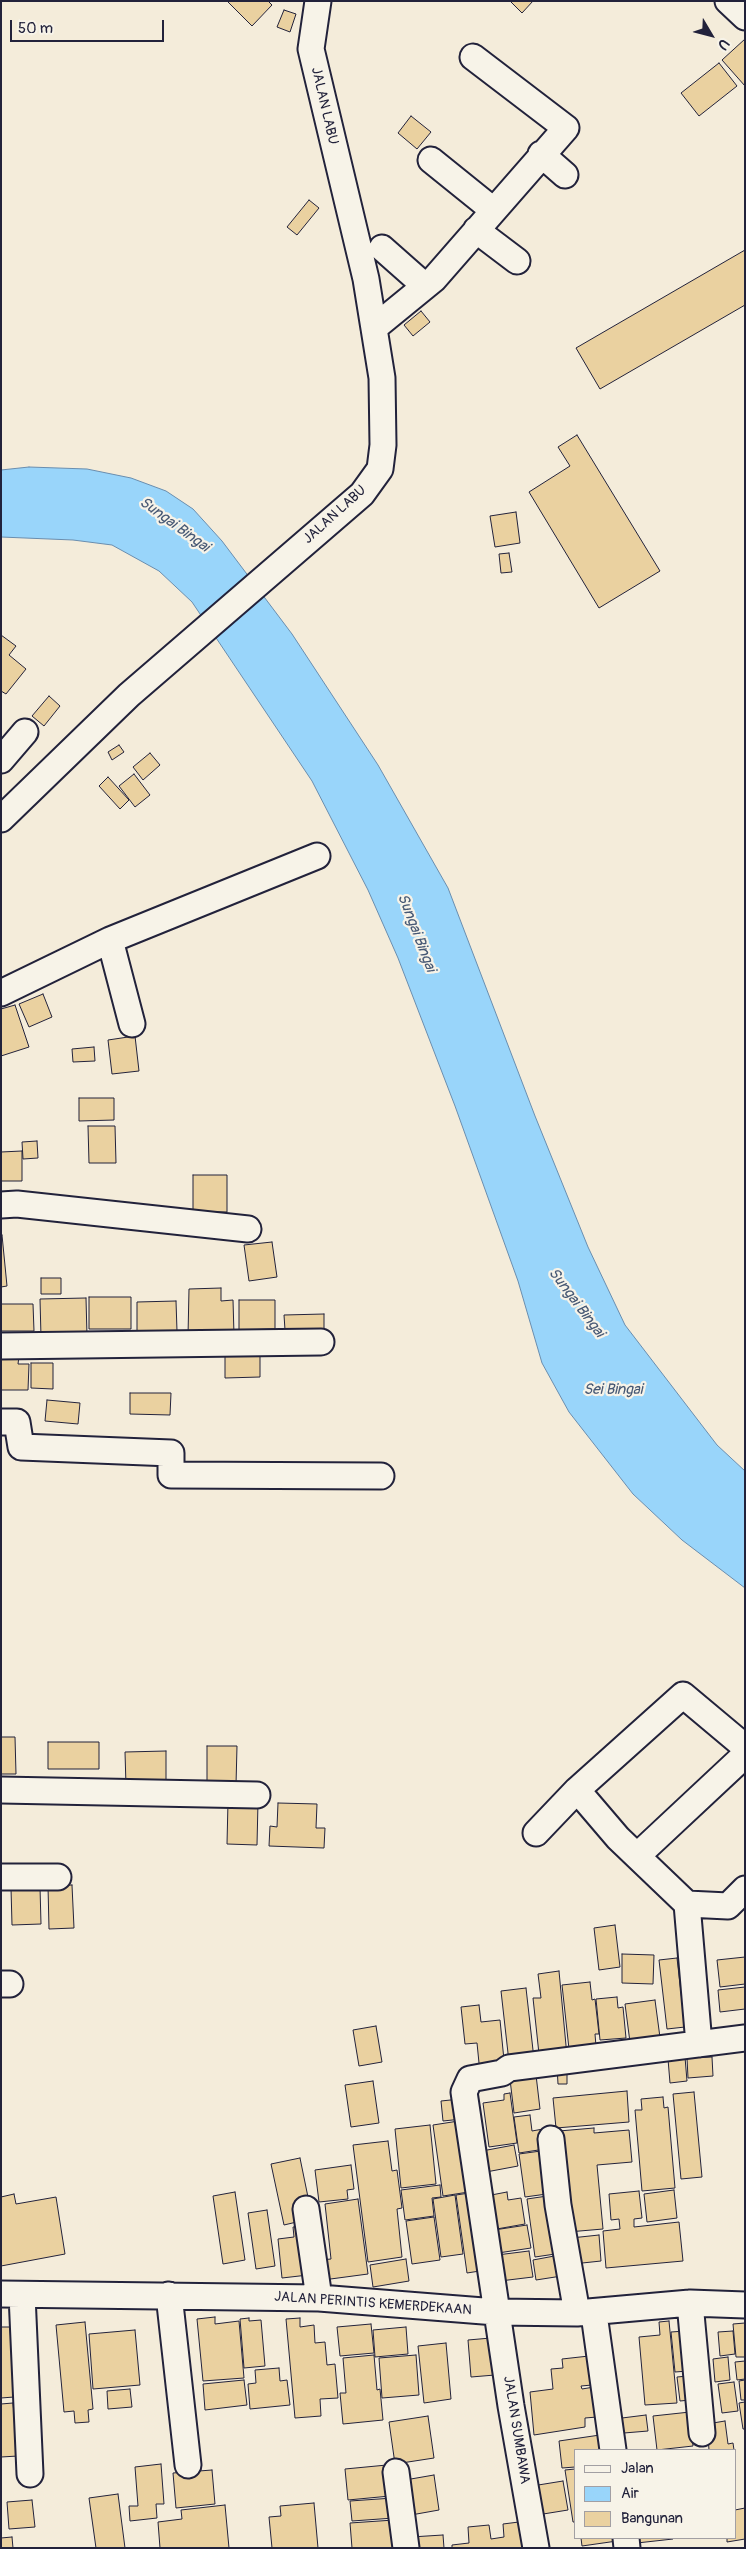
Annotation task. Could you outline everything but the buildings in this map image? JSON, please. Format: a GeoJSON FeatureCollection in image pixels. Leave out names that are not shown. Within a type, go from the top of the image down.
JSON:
{"type":"FeatureCollection","features":[{"type":"Feature","properties":{"kind":"street","name":"JALAN LABU"},"geometry":{"type":"LineString","coordinates":[[1,819],[129,695],[362,494],[380,469],[384,410],[382,378],[366,280],[312,49],[318,1]]}},
{"type":"Feature","properties":{"kind":"street"},"geometry":{"type":"LineString","coordinates":[[728,1],[745,18]]}},
{"type":"Feature","properties":{"kind":"street"},"geometry":{"type":"LineString","coordinates":[[374,328],[425,286],[566,128],[472,57]]}},
{"type":"Feature","properties":{"kind":"street"},"geometry":{"type":"LineString","coordinates":[[541,154],[565,175]]}},
{"type":"Feature","properties":{"kind":"street"},"geometry":{"type":"LineString","coordinates":[[431,160],[493,210]]}},
{"type":"Feature","properties":{"kind":"street"},"geometry":{"type":"LineString","coordinates":[[476,230],[517,261]]}},
{"type":"Feature","properties":{"kind":"street"},"geometry":{"type":"LineString","coordinates":[[382,248],[425,286]]}},
{"type":"Feature","properties":{"kind":"street"},"geometry":{"type":"LineString","coordinates":[[1,760],[25,732]]}},
{"type":"Feature","properties":{"kind":"street"},"geometry":{"type":"LineString","coordinates":[[1,992],[110,940],[316,856]]}},
{"type":"Feature","properties":{"kind":"street"},"geometry":{"type":"LineString","coordinates":[[110,940],[132,1024]]}},
{"type":"Feature","properties":{"kind":"street"},"geometry":{"type":"LineString","coordinates":[[1,1205],[17,1204],[248,1229]]}},
{"type":"Feature","properties":{"kind":"street"},"geometry":{"type":"LineString","coordinates":[[1,1346],[322,1342]]}},
{"type":"Feature","properties":{"kind":"street"},"geometry":{"type":"LineString","coordinates":[[1,1422],[18,1422],[21,1447],[171,1453],[171,1475],[381,1476]]}},
{"type":"Feature","properties":{"kind":"street"},"geometry":{"type":"LineString","coordinates":[[536,1833],[577,1790],[683,1694],[745,1747]]}},
{"type":"Feature","properties":{"kind":"street"},"geometry":{"type":"LineString","coordinates":[[637,1856],[745,1755]]}},
{"type":"Feature","properties":{"kind":"street"},"geometry":{"type":"LineString","coordinates":[[1,1790],[257,1794]]}},
{"type":"Feature","properties":{"kind":"street"},"geometry":{"type":"LineString","coordinates":[[577,1790],[618,1838],[687,1904],[728,1906],[745,1889]]}},
{"type":"Feature","properties":{"kind":"street"},"geometry":{"type":"LineString","coordinates":[[1,1877],[58,1877]]}},
{"type":"Feature","properties":{"kind":"street"},"geometry":{"type":"LineString","coordinates":[[687,1904],[699,2044]]}},
{"type":"Feature","properties":{"kind":"street","name":"JALAN SUMBAWA"},"geometry":{"type":"LineString","coordinates":[[536,2548],[496,2312],[464,2092],[470,2079],[502,2073],[509,2068],[745,2038]]}},
{"type":"Feature","properties":{"kind":"street"},"geometry":{"type":"LineString","coordinates":[[551,2139],[560,2214],[585,2314],[613,2449]]}},
{"type":"Feature","properties":{"kind":"street"},"geometry":{"type":"LineString","coordinates":[[306,2209],[319,2298]]}},
{"type":"Feature","properties":{"kind":"street"},"geometry":{"type":"LineString","coordinates":[[12,2295],[30,2474]]}},
{"type":"Feature","properties":{"kind":"street","name":"JALAN PERINTIS KEMERDEKAAN"},"geometry":{"type":"LineString","coordinates":[[12,2295],[169,2295],[319,2298],[496,2312],[585,2314],[690,2303],[745,2305]]}},
{"type":"Feature","properties":{"kind":"street"},"geometry":{"type":"LineString","coordinates":[[169,2295],[188,2465]]}},
{"type":"Feature","properties":{"kind":"street"},"geometry":{"type":"LineString","coordinates":[[690,2303],[702,2433]]}},
{"type":"Feature","properties":{"kind":"street"},"geometry":{"type":"LineString","coordinates":[[396,2472],[406,2548]]}},
{"type":"Feature","properties":{"kind":"water","name":"Sei Bingai"},"geometry":{"type":"Polygon","coordinates":[[[29,467],[87,469],[131,478],[166,491],[193,509],[222,541],[292,634],[378,765],[448,888],[535,1116],[588,1247],[625,1325],[717,1445],[745,1471],[745,1588],[682,1540],[633,1494],[569,1412],[542,1363],[518,1281],[455,1106],[398,958],[368,890],[312,781],[192,602],[159,571],[112,545],[73,540],[1,537],[1,470],[29,467]]]}},
{"type":"Feature","properties":{"kind":"water label","name":"Sungai Bingai"},"geometry":{"type":"Point","coordinates":[174,525]}},
{"type":"Feature","properties":{"kind":"water label","name":"Sungai Bingai"},"geometry":{"type":"Point","coordinates":[416,933]}},
{"type":"Feature","properties":{"kind":"water label","name":"Sungai Bingai"},"geometry":{"type":"Point","coordinates":[576,1303]}}]}
